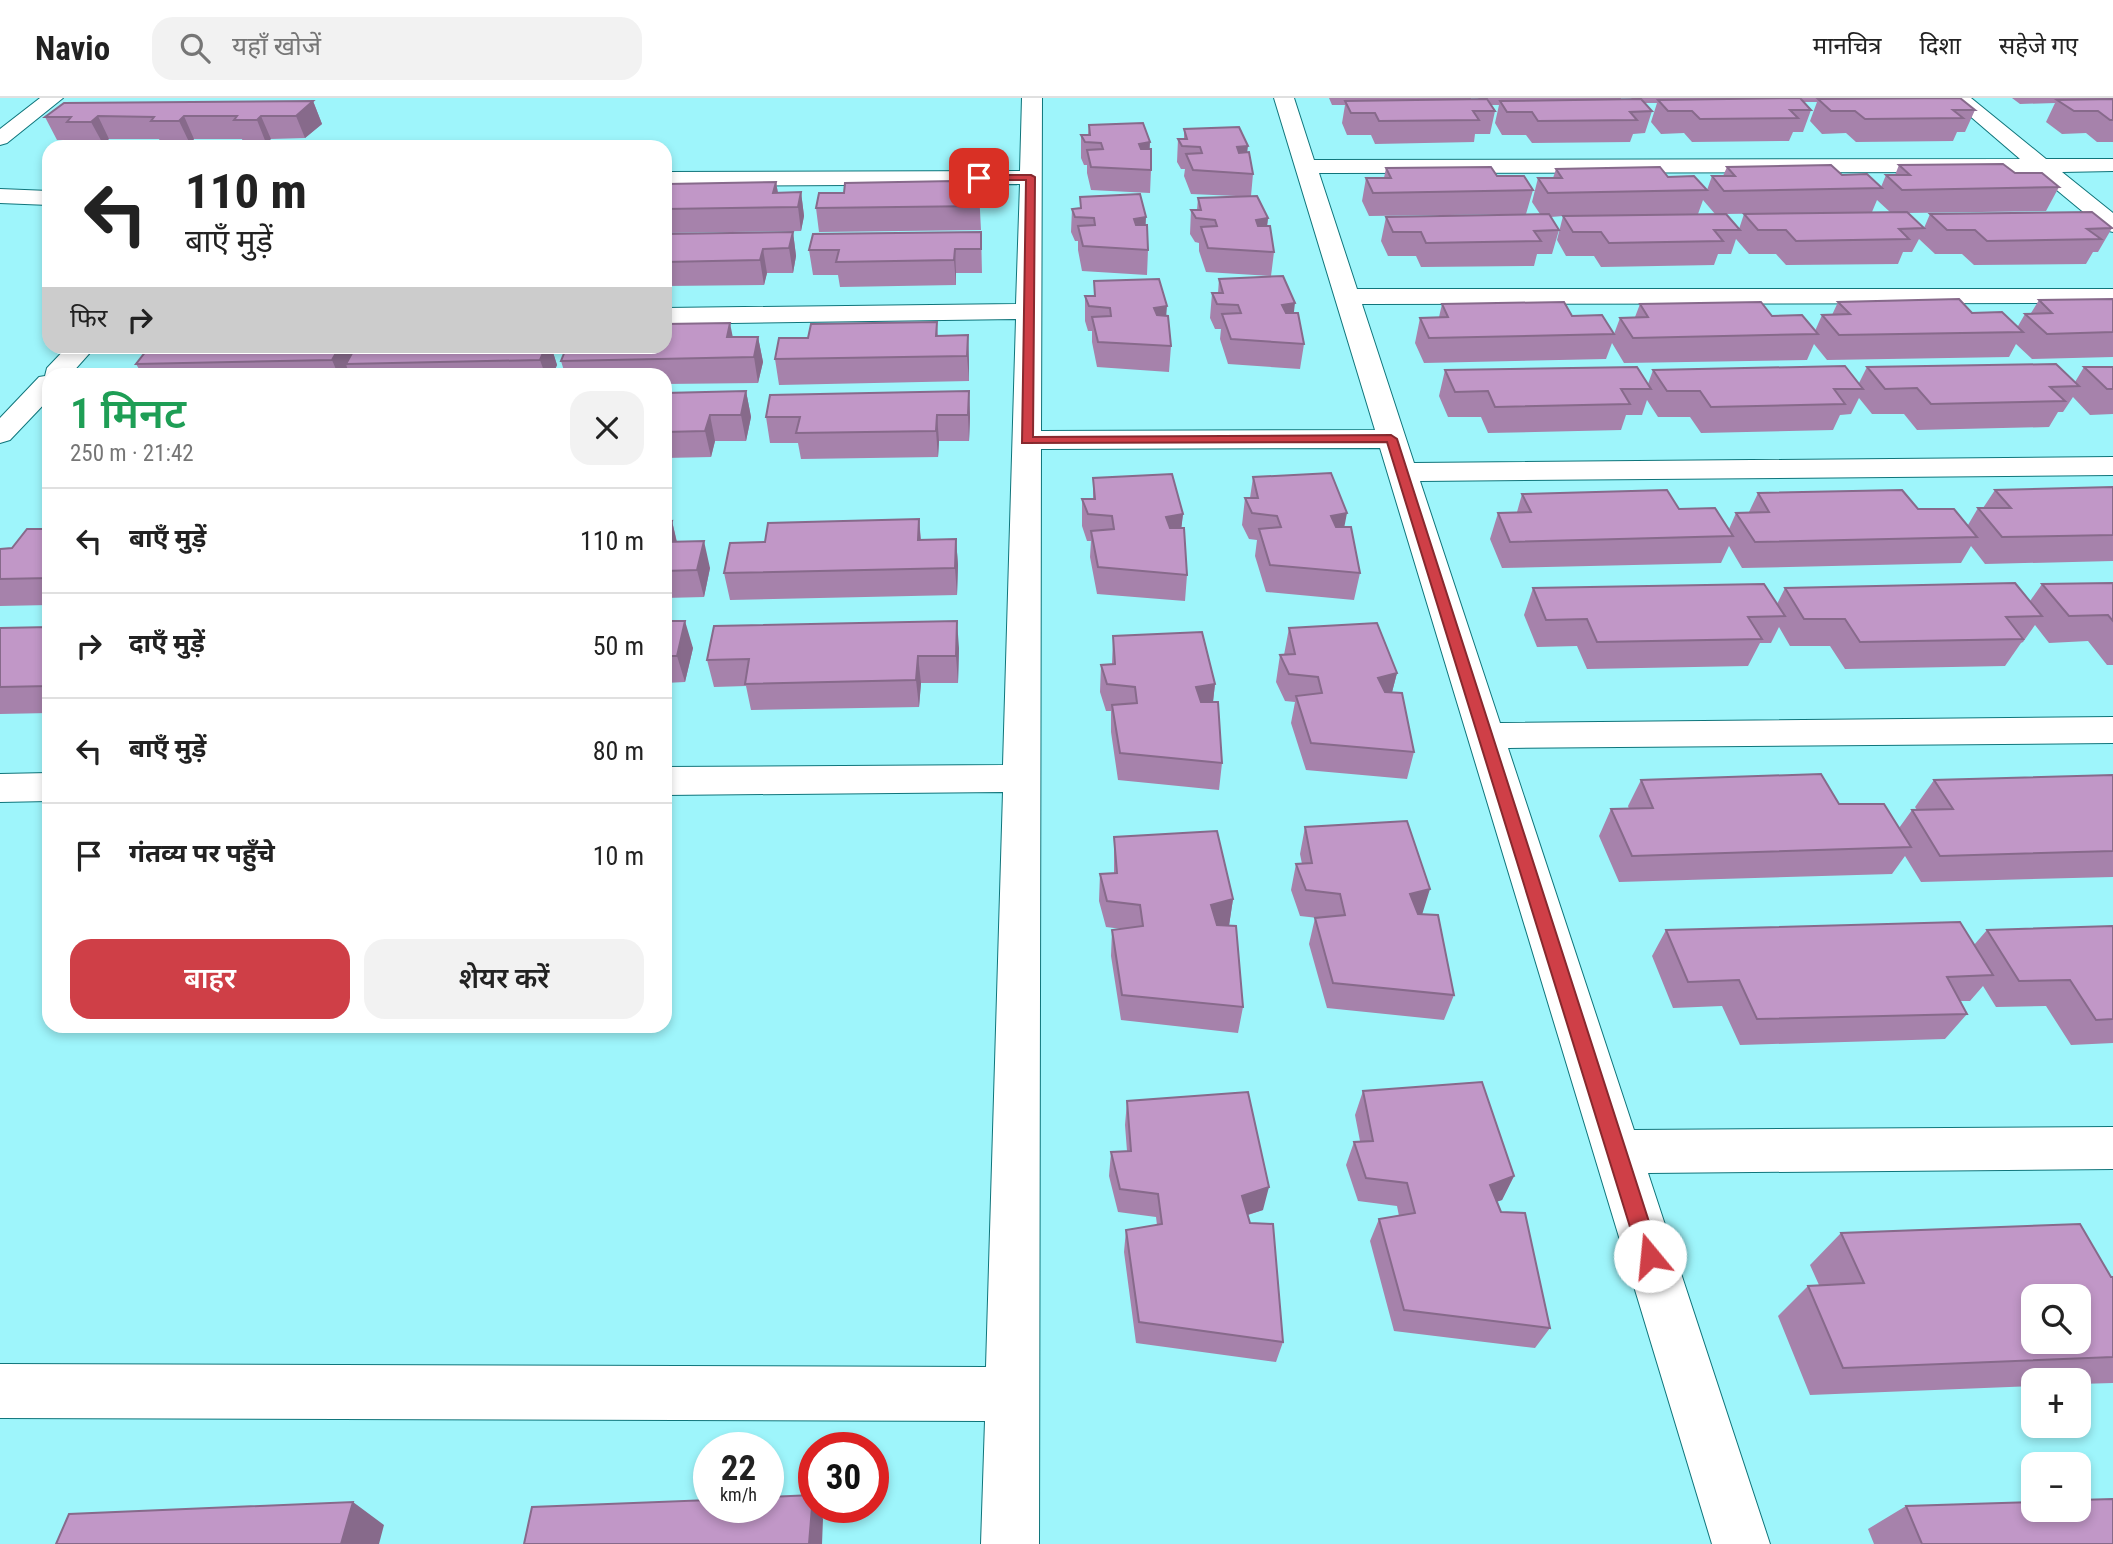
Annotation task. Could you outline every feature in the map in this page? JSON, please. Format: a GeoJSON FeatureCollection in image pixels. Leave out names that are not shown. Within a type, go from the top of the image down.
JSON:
{"type":"FeatureCollection","features":[{"type":"Feature","properties":{"kind":"street"},"geometry":{"type":"LineString","coordinates":[[0,139],[53,98]]}},
{"type":"Feature","properties":{"kind":"street"},"geometry":{"type":"LineString","coordinates":[[1010,1544],[1032,98]]}},
{"type":"Feature","properties":{"kind":"street"},"geometry":{"type":"LineString","coordinates":[[1284,98],[1741,1544]]}},
{"type":"Feature","properties":{"kind":"street"},"geometry":{"type":"LineString","coordinates":[[1959,98],[2113,225]]}},
{"type":"Feature","properties":{"kind":"street"},"geometry":{"type":"LineString","coordinates":[[1305,167],[2113,165]]}},
{"type":"Feature","properties":{"kind":"street"},"geometry":{"type":"LineString","coordinates":[[672,179],[1031,177]]}},
{"type":"Feature","properties":{"kind":"street"},"geometry":{"type":"LineString","coordinates":[[0,196],[42,198]]}},
{"type":"Feature","properties":{"kind":"street"},"geometry":{"type":"LineString","coordinates":[[1346,297],[2113,296]]}},
{"type":"Feature","properties":{"kind":"street"},"geometry":{"type":"LineString","coordinates":[[672,316],[1028,311]]}},
{"type":"Feature","properties":{"kind":"street"},"geometry":{"type":"LineString","coordinates":[[63,368],[76,354]]}},
{"type":"Feature","properties":{"kind":"street"},"geometry":{"type":"LineString","coordinates":[[0,434],[42,390]]}},
{"type":"Feature","properties":{"kind":"street"},"geometry":{"type":"LineString","coordinates":[[1027,440],[1397,456],[2113,466]]}},
{"type":"Feature","properties":{"kind":"street"},"geometry":{"type":"LineString","coordinates":[[1485,736],[2113,730]]}},
{"type":"Feature","properties":{"kind":"street"},"geometry":{"type":"LineString","coordinates":[[672,781],[1021,778]]}},
{"type":"Feature","properties":{"kind":"street"},"geometry":{"type":"LineString","coordinates":[[0,788],[42,787]]}},
{"type":"Feature","properties":{"kind":"street"},"geometry":{"type":"LineString","coordinates":[[1616,1152],[2113,1148]]}},
{"type":"Feature","properties":{"kind":"street"},"geometry":{"type":"LineString","coordinates":[[0,1391],[1012,1394]]}},
{"type":"Feature","properties":{"kind":"building"},"geometry":{"type":"Polygon","coordinates":[[[1800,98],[1811,110],[1790,110],[1798,118],[1700,119],[1692,111],[1668,111],[1658,100],[1800,98]]]}},
{"type":"Feature","properties":{"kind":"building"},"geometry":{"type":"Polygon","coordinates":[[[1960,98],[1975,110],[1953,110],[1963,118],[1865,119],[1855,111],[1831,111],[1818,99],[1960,98]]]}},
{"type":"Feature","properties":{"kind":"building"},"geometry":{"type":"Polygon","coordinates":[[[1487,99],[1495,111],[1473,111],[1479,120],[1379,121],[1375,113],[1351,113],[1345,101],[1487,99]]]}},
{"type":"Feature","properties":{"kind":"building"},"geometry":{"type":"Polygon","coordinates":[[[1641,99],[1652,111],[1630,112],[1637,120],[1538,121],[1532,112],[1507,112],[1500,101],[1641,99]]]}},
{"type":"Feature","properties":{"kind":"building"},"geometry":{"type":"Polygon","coordinates":[[[2113,99],[2113,120],[2098,111],[2074,111],[2057,100],[2113,99]]]}},
{"type":"Feature","properties":{"kind":"building"},"geometry":{"type":"Polygon","coordinates":[[[313,101],[296,116],[261,116],[257,120],[234,120],[237,116],[184,116],[179,121],[151,121],[154,117],[98,116],[91,122],[67,122],[71,117],[45,117],[64,103],[313,101]]]}},
{"type":"Feature","properties":{"kind":"building"},"geometry":{"type":"Polygon","coordinates":[[[1143,123],[1150,142],[1139,144],[1141,149],[1151,149],[1151,170],[1091,167],[1087,150],[1103,149],[1101,143],[1085,142],[1081,135],[1090,135],[1089,125],[1143,123]]]}},
{"type":"Feature","properties":{"kind":"building"},"geometry":{"type":"Polygon","coordinates":[[[1239,127],[1248,146],[1237,147],[1239,153],[1249,152],[1253,174],[1193,170],[1186,154],[1202,153],[1200,147],[1182,146],[1178,139],[1187,139],[1184,129],[1239,127]]]}},
{"type":"Feature","properties":{"kind":"building"},"geometry":{"type":"Polygon","coordinates":[[[2003,164],[2015,173],[2042,173],[2059,187],[1902,190],[1886,175],[1910,175],[1899,165],[2003,164]]]}},
{"type":"Feature","properties":{"kind":"building"},"geometry":{"type":"Polygon","coordinates":[[[1831,165],[1842,175],[1867,174],[1882,188],[1724,191],[1712,176],[1735,176],[1727,167],[1831,165]]]}},
{"type":"Feature","properties":{"kind":"building"},"geometry":{"type":"Polygon","coordinates":[[[1491,167],[1497,176],[1524,176],[1533,190],[1373,193],[1366,178],[1391,178],[1386,168],[1491,167]]]}},
{"type":"Feature","properties":{"kind":"building"},"geometry":{"type":"Polygon","coordinates":[[[1660,167],[1668,177],[1694,176],[1707,190],[1548,193],[1538,178],[1562,178],[1556,169],[1660,167]]]}},
{"type":"Feature","properties":{"kind":"building"},"geometry":{"type":"Polygon","coordinates":[[[953,181],[953,191],[979,191],[980,206],[816,208],[819,193],[844,193],[845,183],[953,181]]]}},
{"type":"Feature","properties":{"kind":"building"},"geometry":{"type":"Polygon","coordinates":[[[776,182],[773,193],[801,192],[798,207],[672,209],[672,184],[776,182]]]}},
{"type":"Feature","properties":{"kind":"building"},"geometry":{"type":"Polygon","coordinates":[[[1140,194],[1146,217],[1134,219],[1136,225],[1147,225],[1148,250],[1083,246],[1078,226],[1095,225],[1094,218],[1075,217],[1072,209],[1081,208],[1080,197],[1140,194]]]}},
{"type":"Feature","properties":{"kind":"building"},"geometry":{"type":"Polygon","coordinates":[[[1257,196],[1268,218],[1256,220],[1258,226],[1270,226],[1274,252],[1208,248],[1201,227],[1217,226],[1215,220],[1196,218],[1191,210],[1201,210],[1198,198],[1257,196]]]}},
{"type":"Feature","properties":{"kind":"building"},"geometry":{"type":"Polygon","coordinates":[[[1907,212],[1924,228],[1899,229],[1909,239],[1796,241],[1786,230],[1758,230],[1744,214],[1907,212]]]}},
{"type":"Feature","properties":{"kind":"building"},"geometry":{"type":"Polygon","coordinates":[[[2092,212],[2112,228],[2087,229],[2101,239],[1987,241],[1975,230],[1947,230],[1930,214],[2092,212]]]}},
{"type":"Feature","properties":{"kind":"building"},"geometry":{"type":"Polygon","coordinates":[[[1549,214],[1559,230],[1534,231],[1541,241],[1426,243],[1421,232],[1393,232],[1386,217],[1549,214]]]}},
{"type":"Feature","properties":{"kind":"building"},"geometry":{"type":"Polygon","coordinates":[[[1726,214],[1740,230],[1714,230],[1723,241],[1609,243],[1601,232],[1573,232],[1563,216],[1726,214]]]}},
{"type":"Feature","properties":{"kind":"building"},"geometry":{"type":"Polygon","coordinates":[[[793,232],[789,248],[763,249],[760,260],[672,262],[672,234],[793,232]]]}},
{"type":"Feature","properties":{"kind":"building"},"geometry":{"type":"Polygon","coordinates":[[[981,232],[981,249],[955,249],[954,260],[836,262],[839,250],[809,250],[813,234],[981,232]]]}},
{"type":"Feature","properties":{"kind":"building"},"geometry":{"type":"Polygon","coordinates":[[[1283,276],[1295,303],[1282,305],[1286,313],[1298,313],[1304,344],[1231,339],[1222,314],[1241,313],[1238,305],[1217,304],[1212,293],[1223,293],[1219,279],[1283,276]]]}},
{"type":"Feature","properties":{"kind":"building"},"geometry":{"type":"Polygon","coordinates":[[[1159,279],[1167,306],[1154,308],[1157,315],[1168,316],[1171,346],[1098,342],[1092,317],[1111,316],[1110,308],[1089,306],[1085,296],[1095,296],[1094,281],[1159,279]]]}},
{"type":"Feature","properties":{"kind":"building"},"geometry":{"type":"Polygon","coordinates":[[[1959,299],[1972,313],[2002,312],[2023,332],[1839,335],[1822,315],[1850,314],[1838,302],[1959,299]]]}},
{"type":"Feature","properties":{"kind":"building"},"geometry":{"type":"Polygon","coordinates":[[[2113,299],[2113,332],[2047,334],[2025,314],[2052,313],[2039,300],[2113,299]]]}},
{"type":"Feature","properties":{"kind":"building"},"geometry":{"type":"Polygon","coordinates":[[[1564,302],[1572,316],[1602,315],[1614,334],[1429,338],[1420,318],[1448,317],[1442,304],[1564,302]]]}},
{"type":"Feature","properties":{"kind":"building"},"geometry":{"type":"Polygon","coordinates":[[[1761,302],[1772,316],[1802,315],[1818,334],[1633,338],[1620,318],[1648,317],[1640,304],[1761,302]]]}},
{"type":"Feature","properties":{"kind":"building"},"geometry":{"type":"Polygon","coordinates":[[[937,322],[936,336],[968,335],[967,356],[775,359],[779,338],[808,338],[811,324],[937,322]]]}},
{"type":"Feature","properties":{"kind":"building"},"geometry":{"type":"Polygon","coordinates":[[[730,323],[727,337],[758,337],[754,357],[561,361],[564,354],[672,354],[672,324],[730,323]]]}},
{"type":"Feature","properties":{"kind":"building"},"geometry":{"type":"Polygon","coordinates":[[[144,354],[335,354],[332,360],[136,364],[144,354]]]}},
{"type":"Feature","properties":{"kind":"building"},"geometry":{"type":"Polygon","coordinates":[[[352,354],[543,354],[540,360],[346,364],[352,354]]]}},
{"type":"Feature","properties":{"kind":"building"},"geometry":{"type":"Polygon","coordinates":[[[2056,364],[2079,386],[2050,387],[2065,401],[1931,404],[1917,388],[1885,389],[1867,367],[2056,364]]]}},
{"type":"Feature","properties":{"kind":"building"},"geometry":{"type":"Polygon","coordinates":[[[1845,366],[1863,389],[1834,389],[1845,404],[1711,407],[1700,391],[1667,391],[1653,370],[1845,366]]]}},
{"type":"Feature","properties":{"kind":"building"},"geometry":{"type":"Polygon","coordinates":[[[1637,367],[1651,389],[1621,389],[1630,404],[1495,407],[1488,391],[1455,392],[1445,370],[1637,367]]]}},
{"type":"Feature","properties":{"kind":"building"},"geometry":{"type":"Polygon","coordinates":[[[2084,367],[2113,367],[2113,389],[2107,389],[2084,367]]]}},
{"type":"Feature","properties":{"kind":"building"},"geometry":{"type":"Polygon","coordinates":[[[746,391],[741,415],[710,415],[705,431],[672,432],[672,393],[746,391]]]}},
{"type":"Feature","properties":{"kind":"building"},"geometry":{"type":"Polygon","coordinates":[[[969,391],[968,415],[937,415],[936,431],[796,433],[800,417],[766,417],[770,395],[969,391]]]}},
{"type":"Feature","properties":{"kind":"building"},"geometry":{"type":"Polygon","coordinates":[[[1331,473],[1347,513],[1331,516],[1336,527],[1351,527],[1360,573],[1270,565],[1259,529],[1281,527],[1277,516],[1252,513],[1245,498],[1258,498],[1253,477],[1331,473]]]}},
{"type":"Feature","properties":{"kind":"building"},"geometry":{"type":"Polygon","coordinates":[[[1172,474],[1183,514],[1166,517],[1170,528],[1184,528],[1187,575],[1098,567],[1091,531],[1114,529],[1112,516],[1088,514],[1082,499],[1095,499],[1093,478],[1172,474]]]}},
{"type":"Feature","properties":{"kind":"building"},"geometry":{"type":"Polygon","coordinates":[[[2113,487],[2113,535],[2002,537],[1978,508],[2011,508],[1995,490],[2113,487]]]}},
{"type":"Feature","properties":{"kind":"building"},"geometry":{"type":"Polygon","coordinates":[[[1667,490],[1679,509],[1715,508],[1733,536],[1510,542],[1498,513],[1531,512],[1522,494],[1667,490]]]}},
{"type":"Feature","properties":{"kind":"building"},"geometry":{"type":"Polygon","coordinates":[[[1902,490],[1918,509],[1954,509],[1977,537],[1755,542],[1736,513],[1769,512],[1758,493],[1902,490]]]}},
{"type":"Feature","properties":{"kind":"building"},"geometry":{"type":"Polygon","coordinates":[[[919,519],[918,540],[956,539],[955,568],[724,573],[730,543],[765,542],[768,523],[919,519]]]}},
{"type":"Feature","properties":{"kind":"building"},"geometry":{"type":"Polygon","coordinates":[[[27,529],[42,529],[42,578],[0,579],[0,549],[12,548],[27,529]]]}},
{"type":"Feature","properties":{"kind":"building"},"geometry":{"type":"Polygon","coordinates":[[[704,541],[697,570],[672,571],[672,542],[704,541]]]}},
{"type":"Feature","properties":{"kind":"building"},"geometry":{"type":"Polygon","coordinates":[[[2015,583],[2042,616],[2006,617],[2023,639],[1860,642],[1845,619],[1804,619],[1785,588],[2015,583]]]}},
{"type":"Feature","properties":{"kind":"building"},"geometry":{"type":"Polygon","coordinates":[[[2113,583],[2113,621],[2108,615],[2069,616],[2042,584],[2113,583]]]}},
{"type":"Feature","properties":{"kind":"building"},"geometry":{"type":"Polygon","coordinates":[[[1764,584],[1785,616],[1748,617],[1762,639],[1597,642],[1587,619],[1546,620],[1533,588],[1764,584]]]}},
{"type":"Feature","properties":{"kind":"building"},"geometry":{"type":"Polygon","coordinates":[[[672,621],[685,621],[677,656],[672,656],[672,621]]]}},
{"type":"Feature","properties":{"kind":"building"},"geometry":{"type":"Polygon","coordinates":[[[957,621],[956,656],[918,656],[916,680],[745,684],[749,659],[707,660],[714,626],[957,621]]]}},
{"type":"Feature","properties":{"kind":"building"},"geometry":{"type":"Polygon","coordinates":[[[1377,623],[1397,673],[1378,678],[1385,692],[1402,693],[1414,752],[1311,743],[1296,696],[1322,693],[1318,677],[1289,674],[1280,655],[1295,654],[1289,628],[1377,623]]]}},
{"type":"Feature","properties":{"kind":"building"},"geometry":{"type":"Polygon","coordinates":[[[42,627],[42,686],[0,687],[0,628],[42,627]]]}},
{"type":"Feature","properties":{"kind":"building"},"geometry":{"type":"Polygon","coordinates":[[[1202,632],[1215,684],[1196,687],[1201,702],[1218,702],[1222,763],[1120,753],[1112,705],[1137,703],[1135,687],[1107,684],[1101,665],[1115,664],[1113,636],[1202,632]]]}},
{"type":"Feature","properties":{"kind":"building"},"geometry":{"type":"Polygon","coordinates":[[[1821,774],[1839,804],[1884,804],[1911,847],[1632,856],[1611,809],[1653,808],[1641,780],[1821,774]]]}},
{"type":"Feature","properties":{"kind":"building"},"geometry":{"type":"Polygon","coordinates":[[[2113,775],[2113,851],[1940,856],[1912,810],[1953,809],[1934,780],[2113,775]]]}},
{"type":"Feature","properties":{"kind":"building"},"geometry":{"type":"Polygon","coordinates":[[[1407,821],[1430,889],[1410,894],[1418,914],[1438,915],[1454,995],[1333,983],[1315,918],[1345,915],[1340,894],[1306,890],[1296,864],[1312,863],[1305,827],[1407,821]]]}},
{"type":"Feature","properties":{"kind":"building"},"geometry":{"type":"Polygon","coordinates":[[[1217,831],[1233,899],[1211,905],[1217,925],[1236,926],[1243,1007],[1122,995],[1112,930],[1143,926],[1140,905],[1107,901],[1100,874],[1117,873],[1114,837],[1217,831]]]}},
{"type":"Feature","properties":{"kind":"building"},"geometry":{"type":"Polygon","coordinates":[[[1960,922],[1993,975],[1947,977],[1967,1014],[1757,1019],[1739,980],[1688,982],[1666,930],[1960,922]]]}},
{"type":"Feature","properties":{"kind":"building"},"geometry":{"type":"Polygon","coordinates":[[[2113,926],[2113,1019],[2096,1020],[2070,980],[2019,981],[1987,930],[2113,926]]]}},
{"type":"Feature","properties":{"kind":"building"},"geometry":{"type":"Polygon","coordinates":[[[1482,1082],[1514,1176],[1490,1185],[1501,1212],[1525,1213],[1550,1328],[1404,1310],[1379,1219],[1415,1213],[1407,1183],[1366,1178],[1354,1142],[1373,1141],[1363,1091],[1482,1082]]]}},
{"type":"Feature","properties":{"kind":"building"},"geometry":{"type":"Polygon","coordinates":[[[1248,1092],[1269,1187],[1242,1196],[1250,1223],[1273,1224],[1283,1342],[1139,1322],[1126,1230],[1162,1224],[1158,1194],[1120,1189],[1111,1152],[1131,1151],[1127,1101],[1248,1092]]]}},
{"type":"Feature","properties":{"kind":"building"},"geometry":{"type":"Polygon","coordinates":[[[2080,1224],[2113,1277],[2113,1357],[1843,1368],[1808,1286],[1864,1283],[1841,1233],[2080,1224]]]}},
{"type":"Feature","properties":{"kind":"building"},"geometry":{"type":"Polygon","coordinates":[[[784,1496],[798,1496],[798,1523],[811,1523],[809,1544],[524,1544],[532,1507],[693,1501],[693,1523],[784,1523],[784,1496]]]}},
{"type":"Feature","properties":{"kind":"building"},"geometry":{"type":"Polygon","coordinates":[[[2113,1499],[2113,1544],[1922,1544],[1906,1506],[2021,1502],[2021,1522],[2091,1522],[2091,1500],[2113,1499]]]}},
{"type":"Feature","properties":{"kind":"building"},"geometry":{"type":"Polygon","coordinates":[[[353,1502],[341,1544],[56,1544],[69,1514],[353,1502]]]}},
{"type":"Feature","properties":{"kind":"route"},"geometry":{"type":"LineString","coordinates":[[979,178],[1031,177],[1027,440],[1391,439],[1650,1256]]}}]}
